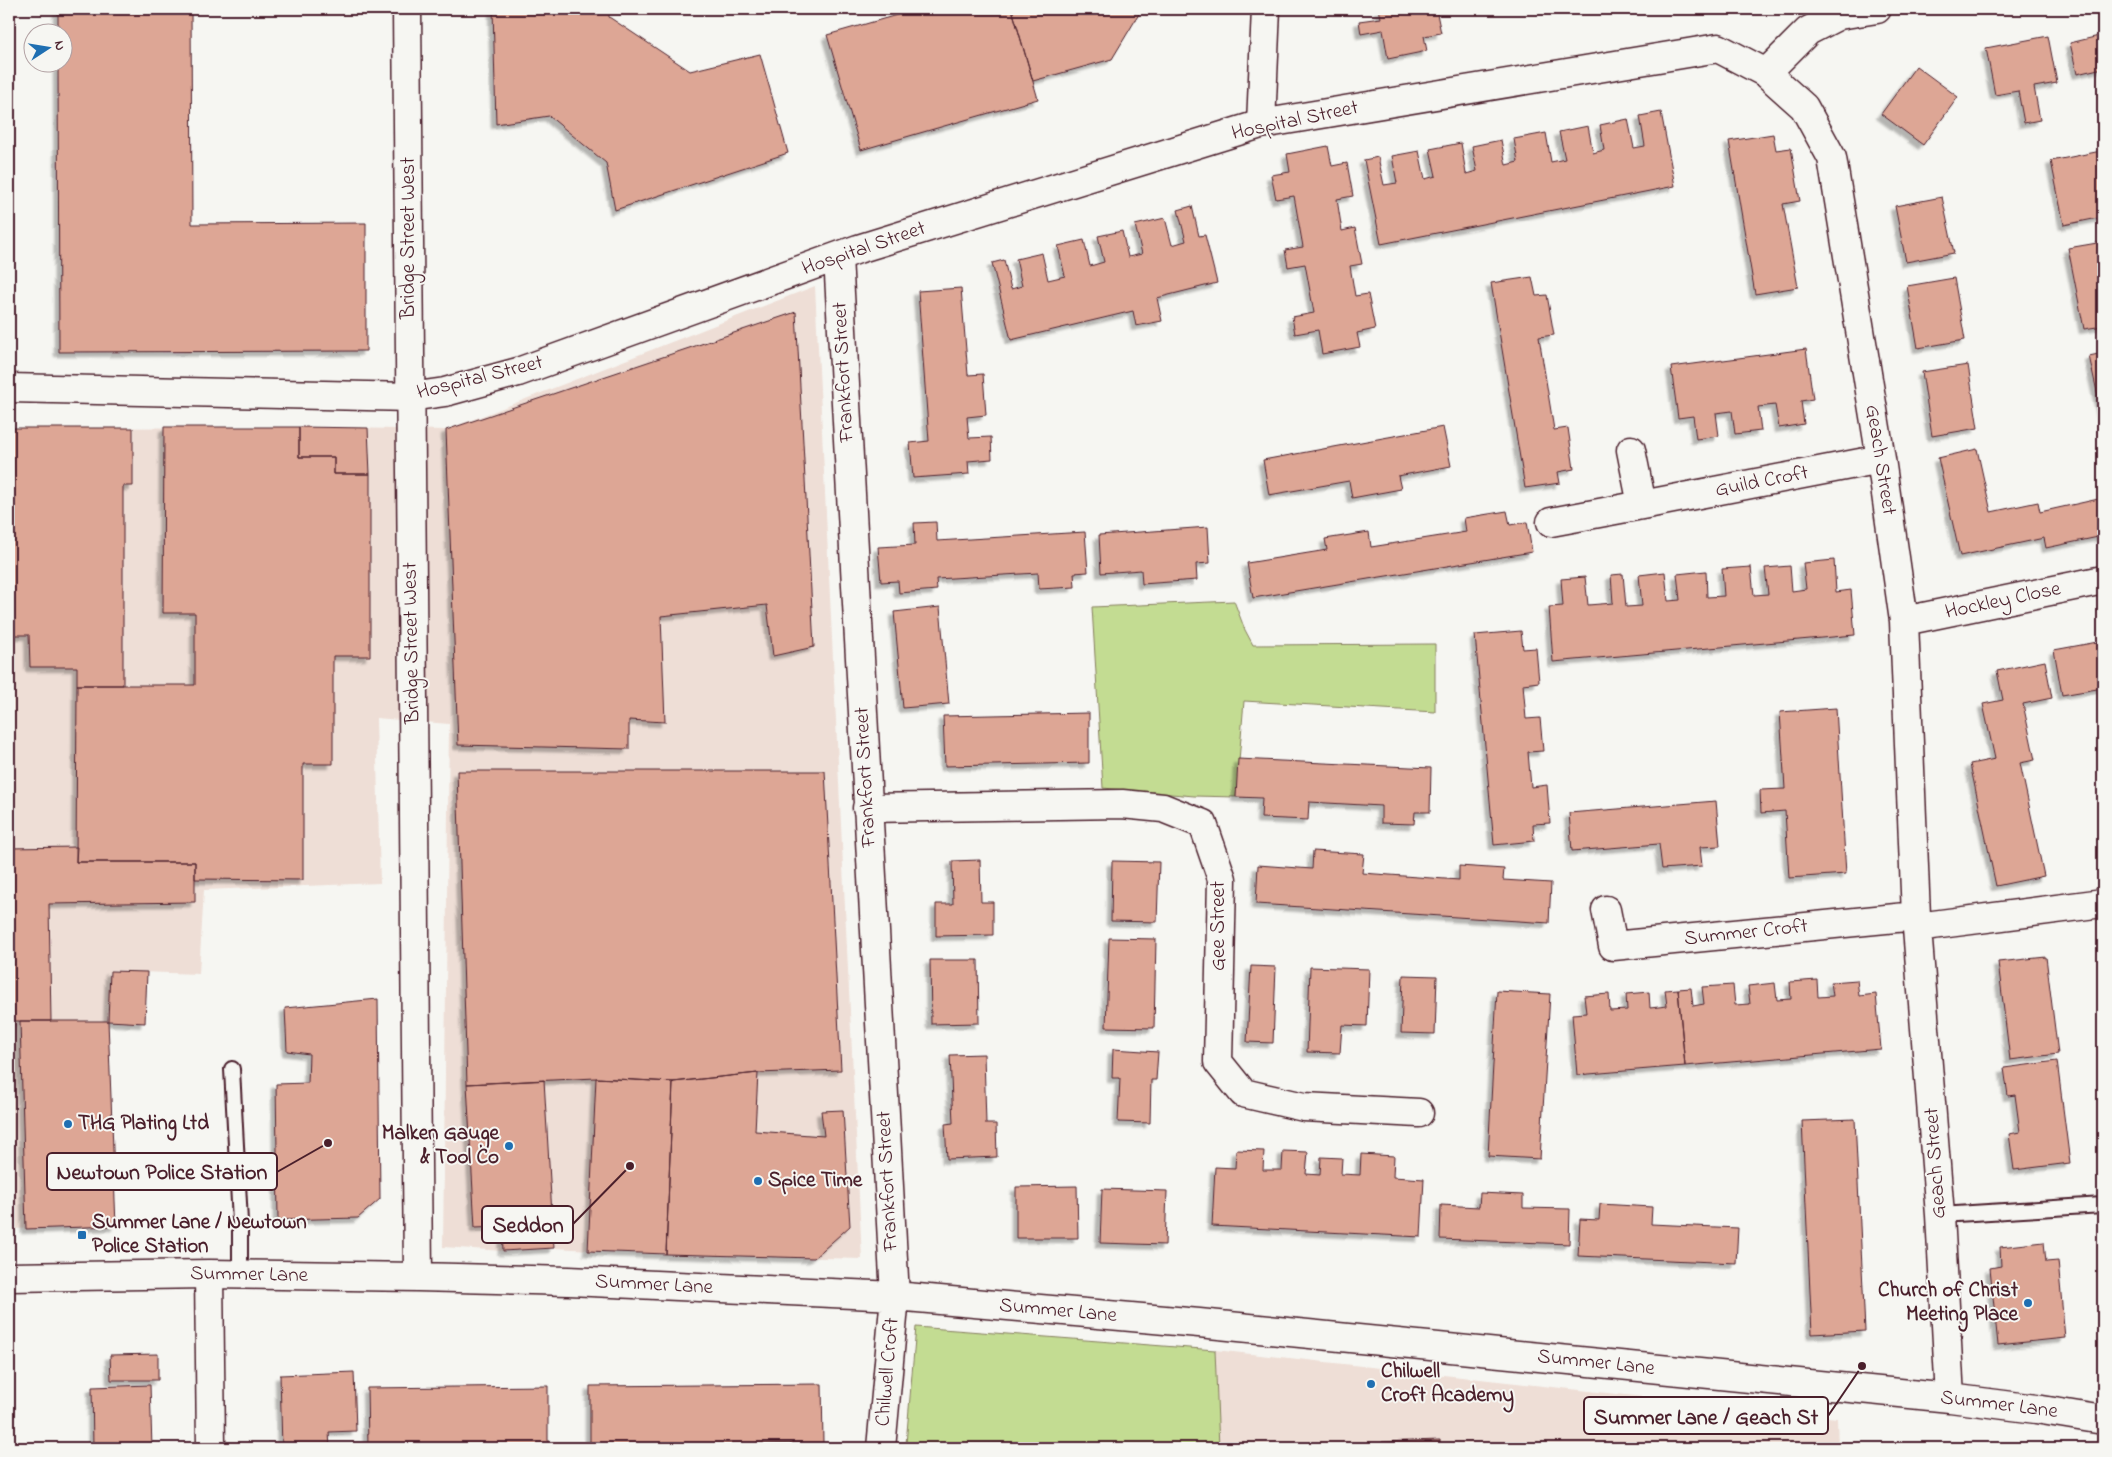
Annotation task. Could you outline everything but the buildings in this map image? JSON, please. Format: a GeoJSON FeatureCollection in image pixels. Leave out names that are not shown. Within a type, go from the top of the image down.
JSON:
{"type":"FeatureCollection","features":[{"type":"Feature","properties":{"kind":"street","name":"Bridge Street West"},"geometry":{"type":"LineString","coordinates":[[407,9],[418,1277]]}},
{"type":"Feature","properties":{"kind":"street"},"geometry":{"type":"LineString","coordinates":[[1260,124],[1266,9]]}},
{"type":"Feature","properties":{"kind":"street"},"geometry":{"type":"LineString","coordinates":[[1766,73],[1808,31],[1839,15],[1877,9]]}},
{"type":"Feature","properties":{"kind":"street","name":"Hospital Street"},"geometry":{"type":"LineString","coordinates":[[9,388],[410,396],[445,392],[518,372],[858,249],[1260,124],[1718,48]]}},
{"type":"Feature","properties":{"kind":"street","name":"Geach Street"},"geometry":{"type":"LineString","coordinates":[[1718,48],[1766,73],[1804,107],[1832,158],[1881,459],[1904,621],[1917,922],[1940,1215],[1950,1398]]}},
{"type":"Feature","properties":{"kind":"street","name":"Frankfort Street"},"geometry":{"type":"LineString","coordinates":[[838,257],[894,1296]]}},
{"type":"Feature","properties":{"kind":"street"},"geometry":{"type":"LineString","coordinates":[[1631,450],[1642,505]]}},
{"type":"Feature","properties":{"kind":"street","name":"Guild Croft"},"geometry":{"type":"LineString","coordinates":[[1551,522],[1881,459]]}},
{"type":"Feature","properties":{"kind":"street","name":"Hockley Close"},"geometry":{"type":"LineString","coordinates":[[1904,621],[2103,580]]}},
{"type":"Feature","properties":{"kind":"street","name":"Gee Street"},"geometry":{"type":"LineString","coordinates":[[867,808],[1122,804],[1162,808],[1203,824],[1222,879],[1218,1062],[1243,1093],[1304,1107],[1420,1113]]}},
{"type":"Feature","properties":{"kind":"street"},"geometry":{"type":"LineString","coordinates":[[1917,922],[2103,904]]}},
{"type":"Feature","properties":{"kind":"street","name":"Summer Croft"},"geometry":{"type":"LineString","coordinates":[[1606,910],[1613,946],[1917,922]]}},
{"type":"Feature","properties":{"kind":"street"},"geometry":{"type":"LineString","coordinates":[[209,1274],[211,1448]]}},
{"type":"Feature","properties":{"kind":"street","name":"Summer Lane"},"geometry":{"type":"LineString","coordinates":[[9,1277],[240,1274],[569,1280],[894,1296],[1199,1323],[1950,1398],[2103,1420]]}},
{"type":"Feature","properties":{"kind":"street","name":"Chilwell Croft"},"geometry":{"type":"LineString","coordinates":[[882,1448],[894,1296]]}},
{"type":"Feature","properties":{"kind":"lane"},"geometry":{"type":"LineString","coordinates":[[232,1069],[240,1222],[240,1274]]}},
{"type":"Feature","properties":{"kind":"lane"},"geometry":{"type":"LineString","coordinates":[[1940,1215],[2103,1205]]}},
{"type":"Feature","properties":{"kind":"shaded area"},"geometry":{"type":"Polygon","coordinates":[[[815,286],[862,1259],[666,1254],[554,1248],[503,1251],[443,1247],[449,724],[376,718],[380,883],[204,890],[199,974],[110,971],[108,1022],[116,1226],[9,1229],[9,428],[299,427],[446,430],[815,286]]]}},
{"type":"Feature","properties":{"kind":"shaded area","name":"Chilwell Croft Academy"},"geometry":{"type":"Polygon","coordinates":[[[1215,1350],[1837,1418],[1838,1448],[1219,1448],[1215,1350]]]}},
{"type":"Feature","properties":{"kind":"green space"},"geometry":{"type":"Polygon","coordinates":[[[1234,601],[1253,645],[1435,644],[1435,712],[1244,701],[1236,797],[1194,796],[1103,788],[1092,607],[1234,601]]]}},
{"type":"Feature","properties":{"kind":"green space"},"geometry":{"type":"Polygon","coordinates":[[[916,1327],[1215,1350],[1219,1448],[1031,1448],[1031,1442],[906,1444],[916,1327]]]}},
{"type":"Feature","properties":{"kind":"place","name":"THG Plating Ltd"},"geometry":{"type":"Point","coordinates":[68,1124]}},
{"type":"Feature","properties":{"kind":"place","name":"Newtown Police Station"},"geometry":{"type":"Point","coordinates":[328,1143]}},
{"type":"Feature","properties":{"kind":"place","name":"Malken Gauge & Tool Co"},"geometry":{"type":"Point","coordinates":[509,1146]}},
{"type":"Feature","properties":{"kind":"place","name":"Seddon"},"geometry":{"type":"Point","coordinates":[630,1166]}},
{"type":"Feature","properties":{"kind":"place","name":"Spice Time"},"geometry":{"type":"Point","coordinates":[758,1181]}},
{"type":"Feature","properties":{"kind":"place","name":"Summer Lane / Newtown Police Station"},"geometry":{"type":"Point","coordinates":[82,1235]}},
{"type":"Feature","properties":{"kind":"place","name":"Church of Christ Meeting Place"},"geometry":{"type":"Point","coordinates":[2028,1303]}},
{"type":"Feature","properties":{"kind":"place","name":"Summer Lane / Geach St"},"geometry":{"type":"Point","coordinates":[1862,1366]}},
{"type":"Feature","properties":{"kind":"place","name":"Chilwell Croft Academy"},"geometry":{"type":"Point","coordinates":[1371,1384]}}]}
